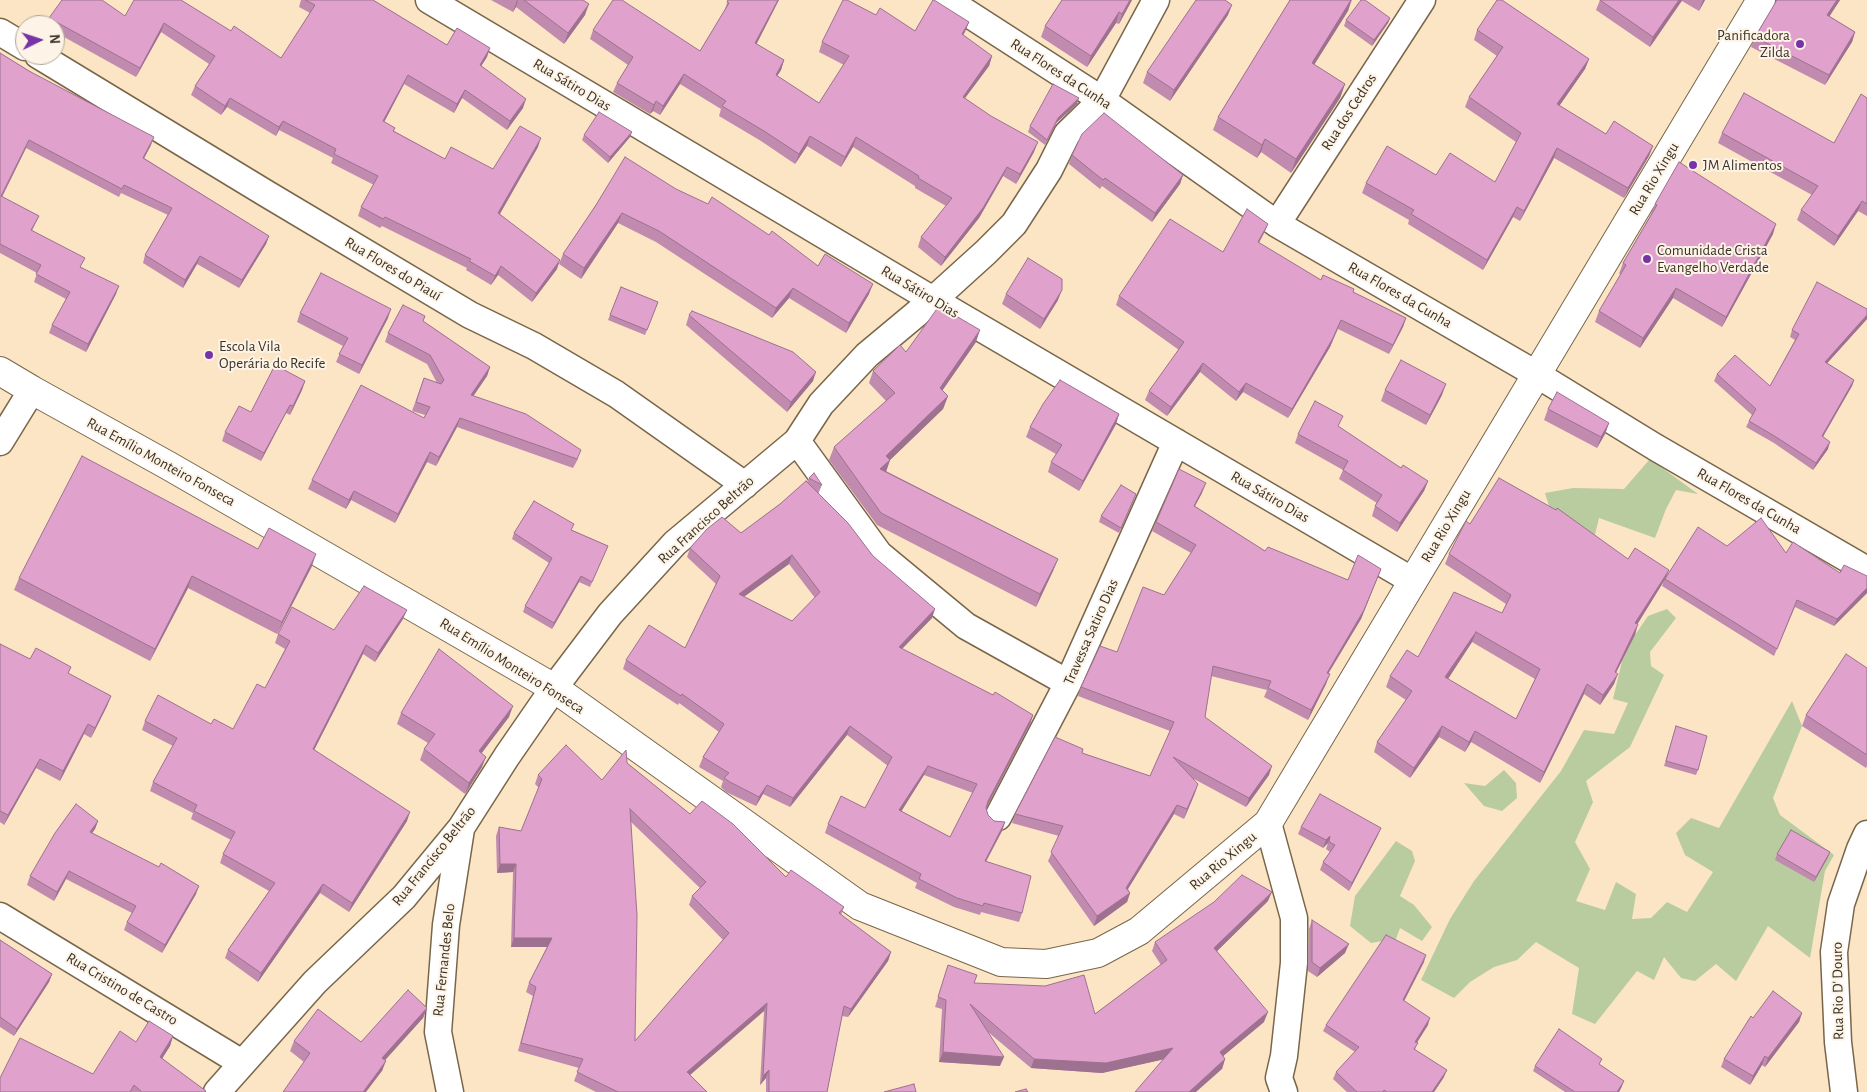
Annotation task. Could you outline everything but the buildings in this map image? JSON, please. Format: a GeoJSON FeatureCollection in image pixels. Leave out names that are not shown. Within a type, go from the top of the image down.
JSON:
{"type":"FeatureCollection","features":[{"type":"Feature","properties":{"kind":"main road","name":"Rua Rio Xingu"},"geometry":{"type":"LineString","coordinates":[[1046,964],[1098,953],[1139,931],[1268,824],[1536,374],[1762,0]]}},
{"type":"Feature","properties":{"kind":"main road","name":"Rua Emílio Monteiro Fonseca"},"geometry":{"type":"LineString","coordinates":[[0,371],[554,688],[860,906],[1001,962],[1046,964]]}},
{"type":"Feature","properties":{"kind":"street","name":"Rua Sátiro Dias"},"geometry":{"type":"LineString","coordinates":[[429,0],[933,300],[1413,581]]}},
{"type":"Feature","properties":{"kind":"street","name":"Rua Flores da Cunha"},"geometry":{"type":"LineString","coordinates":[[947,0],[1102,100],[1277,224],[1536,374],[1655,447],[1867,570]]}},
{"type":"Feature","properties":{"kind":"street","name":"Rua Francisco Beltrão"},"geometry":{"type":"LineString","coordinates":[[217,1092],[315,982],[404,897],[461,828],[507,756],[554,688],[610,614],[675,543],[797,441],[821,404],[867,355],[933,300],[1014,224],[1049,170],[1067,134],[1102,100],[1156,0]]}},
{"type":"Feature","properties":{"kind":"street","name":"Rua dos Cedros"},"geometry":{"type":"LineString","coordinates":[[1277,224],[1422,0]]}},
{"type":"Feature","properties":{"kind":"street"},"geometry":{"type":"LineString","coordinates":[[0,32],[15,41]]}},
{"type":"Feature","properties":{"kind":"street","name":"Rua Flores do Piauí"},"geometry":{"type":"LineString","coordinates":[[54,65],[470,315],[534,346],[616,394],[745,484]]}},
{"type":"Feature","properties":{"kind":"street"},"geometry":{"type":"LineString","coordinates":[[0,442],[32,390]]}},
{"type":"Feature","properties":{"kind":"street"},"geometry":{"type":"LineString","coordinates":[[797,441],[879,554],[966,626],[1068,683]]}},
{"type":"Feature","properties":{"kind":"street","name":"Travessa Satiro Dias"},"geometry":{"type":"LineString","coordinates":[[998,817],[1068,683],[1176,442]]}},
{"type":"Feature","properties":{"kind":"street"},"geometry":{"type":"LineString","coordinates":[[1268,824],[1294,918],[1294,963],[1284,1056],[1279,1078],[1284,1092]]}},
{"type":"Feature","properties":{"kind":"street","name":"Rua Fernandes Belo"},"geometry":{"type":"LineString","coordinates":[[450,1092],[438,1032],[446,924],[461,828]]}},
{"type":"Feature","properties":{"kind":"street","name":"Rua Rio D' Douro"},"geometry":{"type":"LineString","coordinates":[[1844,1092],[1838,1042],[1834,952],[1841,904],[1867,834]]}},
{"type":"Feature","properties":{"kind":"street","name":"Rua Cristino de Castro"},"geometry":{"type":"LineString","coordinates":[[0,916],[242,1063]]}},
{"type":"Feature","properties":{"kind":"green space"},"geometry":{"type":"Polygon","coordinates":[[[1650,459],[1698,494],[1676,490],[1666,509],[1655,538],[1599,518],[1592,547],[1553,519],[1545,493],[1573,488],[1624,489],[1650,459]]]}},
{"type":"Feature","properties":{"kind":"green space"},"geometry":{"type":"Polygon","coordinates":[[[1667,609],[1676,618],[1650,652],[1651,666],[1664,675],[1630,747],[1586,781],[1593,802],[1575,842],[1590,869],[1576,901],[1605,910],[1616,882],[1636,894],[1632,919],[1651,918],[1667,902],[1687,912],[1713,872],[1685,855],[1676,833],[1691,818],[1719,828],[1792,701],[1802,726],[1773,798],[1780,815],[1834,855],[1825,871],[1810,958],[1768,926],[1736,981],[1716,964],[1695,981],[1681,978],[1664,957],[1654,980],[1637,971],[1595,1024],[1572,1014],[1579,968],[1536,942],[1517,960],[1494,967],[1470,982],[1454,998],[1421,980],[1450,919],[1474,881],[1561,771],[1584,730],[1614,734],[1628,703],[1613,699],[1622,661],[1635,635],[1648,616],[1667,609]]]}},
{"type":"Feature","properties":{"kind":"green space"},"geometry":{"type":"Polygon","coordinates":[[[1504,770],[1516,783],[1517,798],[1502,811],[1484,806],[1464,783],[1485,786],[1504,770]]]}},
{"type":"Feature","properties":{"kind":"green space"},"geometry":{"type":"Polygon","coordinates":[[[1396,841],[1412,851],[1415,861],[1400,896],[1414,905],[1432,927],[1422,941],[1400,928],[1393,947],[1382,941],[1371,943],[1350,926],[1355,896],[1396,841]]]}},
{"type":"Feature","properties":{"kind":"place","name":"Panificadora Zilda"},"geometry":{"type":"Point","coordinates":[1800,44]}},
{"type":"Feature","properties":{"kind":"place","name":"JM Alimentos"},"geometry":{"type":"Point","coordinates":[1693,165]}},
{"type":"Feature","properties":{"kind":"place","name":"Comunidade Crista Evangelho Verdade"},"geometry":{"type":"Point","coordinates":[1647,259]}},
{"type":"Feature","properties":{"kind":"place","name":"Escola Vila Operária do Recife"},"geometry":{"type":"Point","coordinates":[209,355]}}]}
